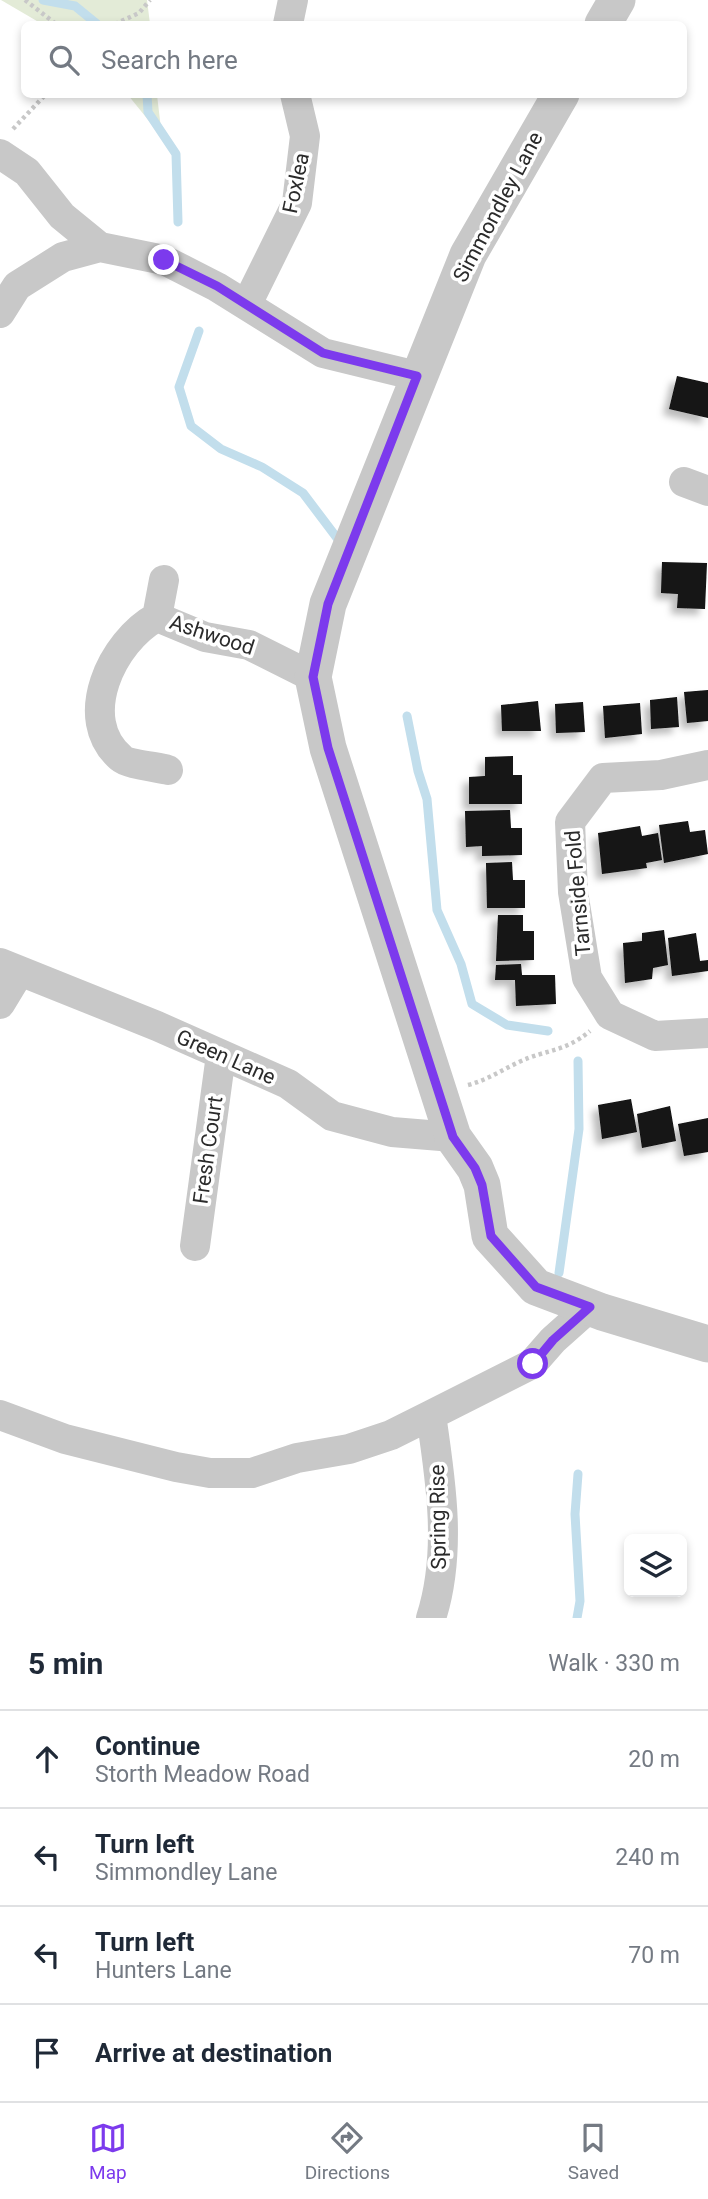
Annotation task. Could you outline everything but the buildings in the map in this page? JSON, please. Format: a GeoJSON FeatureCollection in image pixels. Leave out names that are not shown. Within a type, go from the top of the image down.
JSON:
{"type":"FeatureCollection","features":[{"type":"Feature","properties":{"kind":"street"},"geometry":{"type":"LineString","coordinates":[[289,21],[293,0]]}},
{"type":"Feature","properties":{"kind":"street"},"geometry":{"type":"LineString","coordinates":[[605,21],[617,0]]}},
{"type":"Feature","properties":{"kind":"street","name":"Foxlea"},"geometry":{"type":"LineString","coordinates":[[247,304],[297,202],[305,136],[296,98]]}},
{"type":"Feature","properties":{"kind":"street","name":"Simmondley Lane"},"geometry":{"type":"LineString","coordinates":[[559,98],[468,255],[417,376],[328,604],[313,677],[328,748],[453,1137],[475,1168],[482,1185],[491,1236],[536,1287],[708,1344]]}},
{"type":"Feature","properties":{"kind":"street"},"geometry":{"type":"LineString","coordinates":[[4,146],[62,216],[100,247]]}},
{"type":"Feature","properties":{"kind":"street"},"geometry":{"type":"LineString","coordinates":[[0,313],[18,286],[63,257],[100,247],[164,260],[247,304],[323,353],[417,376]]}},
{"type":"Feature","properties":{"kind":"street"},"geometry":{"type":"LineString","coordinates":[[157,617],[164,580]]}},
{"type":"Feature","properties":{"kind":"street","name":"Ashwood"},"geometry":{"type":"LineString","coordinates":[[169,770],[124,761],[108,745],[97,720],[100,696],[109,673],[141,626],[157,617],[205,637],[249,645],[313,677]]}},
{"type":"Feature","properties":{"kind":"street","name":"Tarnside Fold"},"geometry":{"type":"LineString","coordinates":[[610,1015],[587,978],[573,892],[570,821],[603,778],[661,775],[708,765]]}},
{"type":"Feature","properties":{"kind":"street"},"geometry":{"type":"LineString","coordinates":[[0,1004],[10,967]]}},
{"type":"Feature","properties":{"kind":"street","name":"Green Lane"},"geometry":{"type":"LineString","coordinates":[[10,967],[288,1084],[332,1116],[392,1132],[453,1137]]}},
{"type":"Feature","properties":{"kind":"street"},"geometry":{"type":"LineString","coordinates":[[610,1015],[655,1036],[708,1033]]}},
{"type":"Feature","properties":{"kind":"street","name":"Fresh Court"},"geometry":{"type":"LineString","coordinates":[[195,1246],[221,1055]]}},
{"type":"Feature","properties":{"kind":"street"},"geometry":{"type":"LineString","coordinates":[[0,1415],[65,1439],[210,1473],[252,1473],[297,1458],[349,1450],[391,1435],[533,1364],[553,1340],[590,1307]]}},
{"type":"Feature","properties":{"kind":"street","name":"Spring Rise"},"geometry":{"type":"LineString","coordinates":[[431,1415],[440,1476],[443,1558],[431,1618]]}},
{"type":"Feature","properties":{"kind":"path"},"geometry":{"type":"LineString","coordinates":[[25,0],[52,21]]}},
{"type":"Feature","properties":{"kind":"path"},"geometry":{"type":"LineString","coordinates":[[122,21],[139,13],[150,0]]}},
{"type":"Feature","properties":{"kind":"path"},"geometry":{"type":"LineString","coordinates":[[4,146],[43,98]]}},
{"type":"Feature","properties":{"kind":"path"},"geometry":{"type":"LineString","coordinates":[[440,1092],[482,1082],[522,1061],[573,1045],[610,1015]]}},
{"type":"Feature","properties":{"kind":"green space"},"geometry":{"type":"Polygon","coordinates":[[[1,0],[147,0],[150,21],[37,21],[1,0]]]}},
{"type":"Feature","properties":{"kind":"green space"},"geometry":{"type":"Polygon","coordinates":[[[130,98],[157,98],[162,137],[130,98]]]}},
{"type":"Feature","properties":{"kind":"waterway"},"geometry":{"type":"LineString","coordinates":[[43,0],[75,6],[93,21]]}},
{"type":"Feature","properties":{"kind":"waterway"},"geometry":{"type":"LineString","coordinates":[[147,98],[148,112],[176,154],[178,222]]}},
{"type":"Feature","properties":{"kind":"waterway"},"geometry":{"type":"LineString","coordinates":[[199,331],[179,387],[191,426],[221,449],[262,467],[303,493],[337,538]]}},
{"type":"Feature","properties":{"kind":"waterway"},"geometry":{"type":"LineString","coordinates":[[407,716],[418,771],[427,799],[437,910],[461,964],[472,1004],[507,1025],[548,1031]]}},
{"type":"Feature","properties":{"kind":"waterway"},"geometry":{"type":"LineString","coordinates":[[559,1273],[579,1129],[578,1061]]}},
{"type":"Feature","properties":{"kind":"waterway"},"geometry":{"type":"LineString","coordinates":[[577,1618],[580,1601],[575,1514],[578,1474]]}},
{"type":"Feature","properties":{"kind":"route"},"geometry":{"type":"LineString","coordinates":[[164,260],[217,286],[323,353],[417,376],[328,604],[313,677],[328,748],[453,1137],[475,1168],[482,1185],[491,1236],[536,1287],[590,1307],[553,1340],[533,1364]]}}]}
